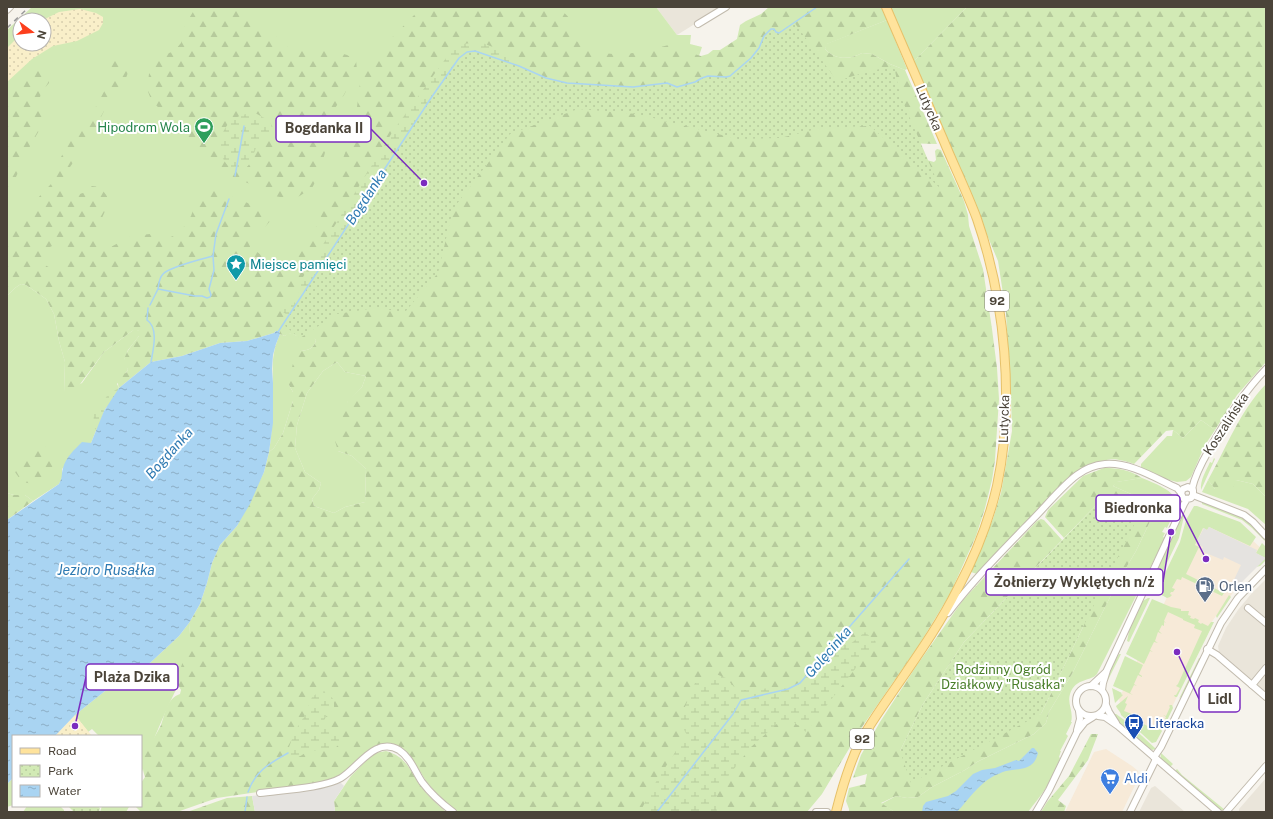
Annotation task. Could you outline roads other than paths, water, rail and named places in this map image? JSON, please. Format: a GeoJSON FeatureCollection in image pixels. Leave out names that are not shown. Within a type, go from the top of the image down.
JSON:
{"type":"FeatureCollection","features":[{"type":"Feature","properties":{"kind":"main road","name":"Lutycka"},"geometry":{"type":"LineString","coordinates":[[836,812],[849,769],[861,741],[877,714],[934,630],[952,601],[966,572],[991,506],[999,475],[1003,451],[1005,421],[1004,348],[1000,314],[990,265],[977,220],[968,196],[886,7]]}},
{"type":"Feature","properties":{"kind":"street"},"geometry":{"type":"LineString","coordinates":[[7,10],[10,7]]}},
{"type":"Feature","properties":{"kind":"street"},"geometry":{"type":"LineString","coordinates":[[698,24],[726,7]]}},
{"type":"Feature","properties":{"kind":"street","name":"Koszalińska"},"geometry":{"type":"LineString","coordinates":[[1102,690],[1107,670],[1186,493],[1232,411],[1266,369]]}},
{"type":"Feature","properties":{"kind":"street"},"geometry":{"type":"LineString","coordinates":[[934,630],[980,575],[1072,479],[1086,470],[1103,464],[1125,466],[1186,493],[1244,515],[1266,536]]}},
{"type":"Feature","properties":{"kind":"street"},"geometry":{"type":"LineString","coordinates":[[1130,812],[1207,649],[1221,623],[1244,591],[1266,569]]}},
{"type":"Feature","properties":{"kind":"street"},"geometry":{"type":"LineString","coordinates":[[966,572],[973,577],[980,575]]}},
{"type":"Feature","properties":{"kind":"street"},"geometry":{"type":"LineString","coordinates":[[1248,608],[1266,624]]}},
{"type":"Feature","properties":{"kind":"street"},"geometry":{"type":"LineString","coordinates":[[1207,649],[1217,655],[1266,697]]}},
{"type":"Feature","properties":{"kind":"street"},"geometry":{"type":"LineString","coordinates":[[1252,685],[1266,668]]}},
{"type":"Feature","properties":{"kind":"street","name":"Koszalińska"},"geometry":{"type":"LineString","coordinates":[[1091,686],[1107,670]]}},
{"type":"Feature","properties":{"kind":"street"},"geometry":{"type":"LineString","coordinates":[[1118,726],[1109,712],[1102,690],[1091,686],[1082,690],[1078,694],[1076,706],[1083,714],[1088,717],[1105,717],[1118,726],[1218,812]]}},
{"type":"Feature","properties":{"kind":"street"},"geometry":{"type":"LineString","coordinates":[[1077,732],[1085,722],[1104,710],[1106,705]]}},
{"type":"Feature","properties":{"kind":"street"},"geometry":{"type":"LineString","coordinates":[[1036,812],[1049,790],[1077,732],[1080,719],[1079,710]]}},
{"type":"Feature","properties":{"kind":"street"},"geometry":{"type":"LineString","coordinates":[[260,793],[339,780],[372,752],[384,747],[394,748],[404,754],[426,788],[453,812]]}},
{"type":"Feature","properties":{"kind":"street"},"geometry":{"type":"LineString","coordinates":[[1226,812],[1266,766]]}},
{"type":"Feature","properties":{"kind":"street"},"geometry":{"type":"LineString","coordinates":[[816,812],[827,812]]}},
{"type":"Feature","properties":{"kind":"water","name":"Jezioro Rusałka"},"geometry":{"type":"Polygon","coordinates":[[[279,331],[280,334],[273,355],[273,423],[269,452],[264,472],[250,504],[237,526],[220,545],[212,563],[200,604],[189,623],[179,636],[150,663],[129,678],[105,691],[75,715],[56,735],[12,735],[12,779],[7,784],[7,520],[59,484],[66,460],[82,442],[91,443],[104,411],[119,388],[151,362],[182,356],[220,343],[247,341],[279,331]]]}},
{"type":"Feature","properties":{"kind":"water"},"geometry":{"type":"Polygon","coordinates":[[[1032,748],[1034,748],[1038,753],[1036,759],[1030,766],[1006,771],[987,780],[957,812],[922,812],[923,806],[926,802],[948,796],[956,791],[973,774],[1016,760],[1019,761],[1032,748]]]}},
{"type":"Feature","properties":{"kind":"waterway","name":"Bogdanka"},"geometry":{"type":"LineString","coordinates":[[278,332],[431,98],[459,58],[467,52],[475,51],[519,66],[546,78],[567,83],[633,87],[667,83],[677,87],[695,82],[708,76],[730,76],[751,58],[759,48],[764,36],[771,29],[774,29],[779,33],[817,7]]}},
{"type":"Feature","properties":{"kind":"waterway"},"geometry":{"type":"LineString","coordinates":[[235,176],[244,126]]}},
{"type":"Feature","properties":{"kind":"waterway"},"geometry":{"type":"LineString","coordinates":[[158,289],[159,281],[166,271],[213,256],[216,234],[229,199]]}},
{"type":"Feature","properties":{"kind":"waterway"},"geometry":{"type":"LineString","coordinates":[[150,305],[158,289],[207,298],[210,297],[211,295],[209,289],[214,270],[213,256]]}},
{"type":"Feature","properties":{"kind":"waterway"},"geometry":{"type":"LineString","coordinates":[[148,308],[147,320],[151,324],[154,334],[154,346],[151,362]]}},
{"type":"Feature","properties":{"kind":"waterway","name":"Golęcinka"},"geometry":{"type":"LineString","coordinates":[[657,812],[733,714],[741,700],[788,689],[800,683],[909,559]]}},
{"type":"Feature","properties":{"kind":"waterway"},"geometry":{"type":"LineString","coordinates":[[248,792],[251,784],[264,768],[288,753]]}},
{"type":"Feature","properties":{"kind":"waterway"},"geometry":{"type":"LineString","coordinates":[[245,812],[247,797]]}},
{"type":"Feature","properties":{"kind":"railway"},"geometry":{"type":"LineString","coordinates":[[7,28],[29,7]]}},
{"type":"Feature","properties":{"kind":"place","name":"Hipodrom Wola"},"geometry":{"type":"Point","coordinates":[204,144]}},
{"type":"Feature","properties":{"kind":"place","name":"Bogdanka II"},"geometry":{"type":"Point","coordinates":[424,183]}},
{"type":"Feature","properties":{"kind":"place","name":"Miejsce pamięci"},"geometry":{"type":"Point","coordinates":[236,281]}},
{"type":"Feature","properties":{"kind":"place","name":"Żołnierzy Wyklętych n/ż"},"geometry":{"type":"Point","coordinates":[1171,532]}},
{"type":"Feature","properties":{"kind":"place","name":"Biedronka"},"geometry":{"type":"Point","coordinates":[1206,559]}},
{"type":"Feature","properties":{"kind":"place","name":"Orlen"},"geometry":{"type":"Point","coordinates":[1205,603]}},
{"type":"Feature","properties":{"kind":"place","name":"Lidl"},"geometry":{"type":"Point","coordinates":[1177,652]}},
{"type":"Feature","properties":{"kind":"place","name":"Plaża Dzika"},"geometry":{"type":"Point","coordinates":[75,726]}},
{"type":"Feature","properties":{"kind":"place","name":"Literacka"},"geometry":{"type":"Point","coordinates":[1134,740]}},
{"type":"Feature","properties":{"kind":"place","name":"Aldi"},"geometry":{"type":"Point","coordinates":[1110,795]}},
{"type":"Feature","properties":{"kind":"park label","name":"Rodzinny Ogród Działkowy \"Rusałka\""},"geometry":{"type":"Point","coordinates":[1003,676]}}]}
